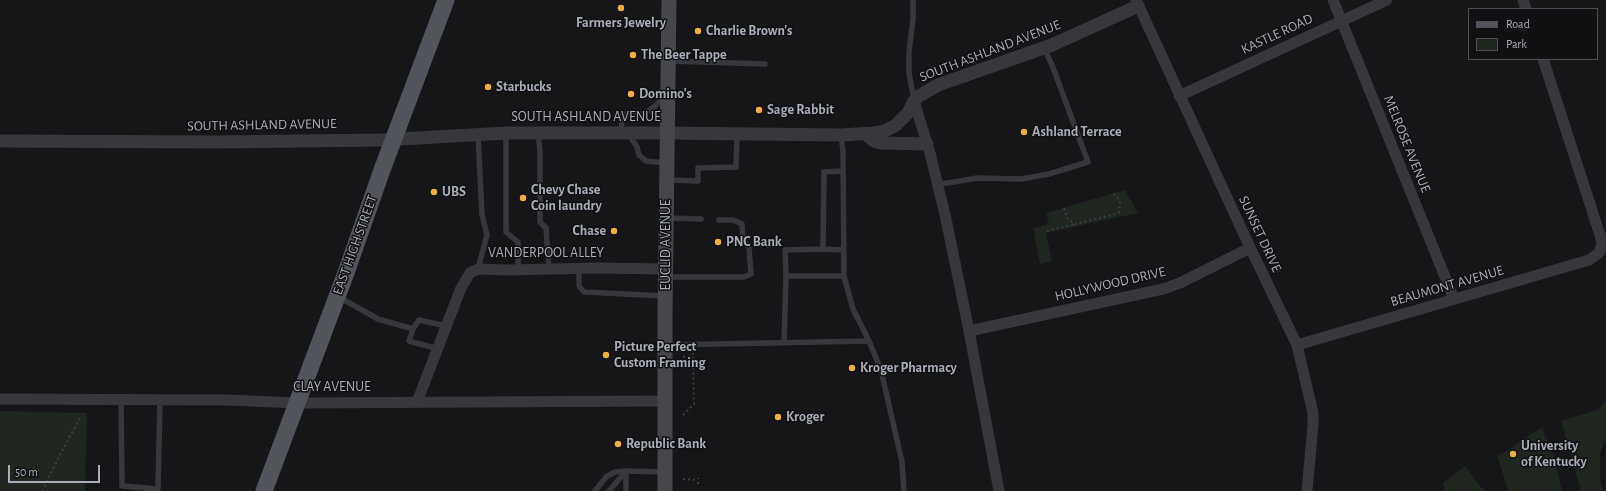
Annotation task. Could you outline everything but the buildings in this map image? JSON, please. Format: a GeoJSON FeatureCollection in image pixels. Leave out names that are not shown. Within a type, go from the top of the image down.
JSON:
{"type":"FeatureCollection","features":[{"type":"Feature","properties":{"kind":"main road","name":"EAST HIGH STREET"},"geometry":{"type":"LineString","coordinates":[[264,491],[337,296],[393,139],[446,0]]}},
{"type":"Feature","properties":{"kind":"main road","name":"EUCLID AVENUE"},"geometry":{"type":"LineString","coordinates":[[665,491],[664,345],[666,296],[666,133],[669,0]]}},
{"type":"Feature","properties":{"kind":"street","name":"MELROSE AVENUE"},"geometry":{"type":"LineString","coordinates":[[1333,0],[1454,299]]}},
{"type":"Feature","properties":{"kind":"street","name":"KASTLE ROAD"},"geometry":{"type":"LineString","coordinates":[[1179,96],[1387,0]]}},
{"type":"Feature","properties":{"kind":"street","name":"SOUTH ASHLAND AVENUE"},"geometry":{"type":"LineString","coordinates":[[0,141],[217,142],[393,139],[506,133],[866,134],[885,131],[896,125],[908,113],[914,101],[925,92],[938,85],[1044,48],[1137,3]]}},
{"type":"Feature","properties":{"kind":"street","name":"SUNSET DRIVE"},"geometry":{"type":"LineString","coordinates":[[1137,3],[1250,248],[1297,345],[1313,413],[1307,491]]}},
{"type":"Feature","properties":{"kind":"street","name":"BEAUMONT AVENUE"},"geometry":{"type":"LineString","coordinates":[[1297,345],[1589,260],[1601,249],[1602,243],[1600,235],[1543,60]]}},
{"type":"Feature","properties":{"kind":"street"},"geometry":{"type":"LineString","coordinates":[[914,101],[937,184],[969,331],[1000,491]]}},
{"type":"Feature","properties":{"kind":"street"},"geometry":{"type":"LineString","coordinates":[[866,134],[874,141],[881,143],[927,144]]}},
{"type":"Feature","properties":{"kind":"street","name":"HOLLYWOOD DRIVE"},"geometry":{"type":"LineString","coordinates":[[969,331],[1164,289],[1180,283],[1250,248]]}},
{"type":"Feature","properties":{"kind":"street","name":"VANDERPOOL ALLEY"},"geometry":{"type":"LineString","coordinates":[[417,402],[464,282],[470,273],[478,269],[579,269],[666,273]]}},
{"type":"Feature","properties":{"kind":"street","name":"CLAY AVENUE"},"geometry":{"type":"LineString","coordinates":[[0,399],[297,403],[665,401]]}},
{"type":"Feature","properties":{"kind":"lane"},"geometry":{"type":"LineString","coordinates":[[913,0],[913,19],[908,73],[914,101]]}},
{"type":"Feature","properties":{"kind":"lane"},"geometry":{"type":"LineString","coordinates":[[937,184],[977,178],[1021,179],[1049,174],[1088,162],[1052,65],[1044,48]]}},
{"type":"Feature","properties":{"kind":"lane"},"geometry":{"type":"LineString","coordinates":[[667,61],[693,63],[766,64]]}},
{"type":"Feature","properties":{"kind":"lane"},"geometry":{"type":"LineString","coordinates":[[666,163],[646,161],[639,155],[637,148],[625,133],[622,116],[628,113],[644,114],[667,95]]}},
{"type":"Feature","properties":{"kind":"lane"},"geometry":{"type":"LineString","coordinates":[[506,133],[506,232],[518,242],[518,270]]}},
{"type":"Feature","properties":{"kind":"lane"},"geometry":{"type":"LineString","coordinates":[[538,133],[540,151],[540,222],[546,228],[549,269]]}},
{"type":"Feature","properties":{"kind":"lane"},"geometry":{"type":"LineString","coordinates":[[478,134],[482,215],[487,235],[478,269]]}},
{"type":"Feature","properties":{"kind":"lane"},"geometry":{"type":"LineString","coordinates":[[666,180],[698,181],[698,168],[736,167],[737,134]]}},
{"type":"Feature","properties":{"kind":"lane"},"geometry":{"type":"LineString","coordinates":[[841,135],[844,171],[844,276],[853,309],[881,370],[902,462],[904,491]]}},
{"type":"Feature","properties":{"kind":"lane"},"geometry":{"type":"LineString","coordinates":[[823,249],[824,172],[844,171]]}},
{"type":"Feature","properties":{"kind":"lane"},"geometry":{"type":"LineString","coordinates":[[666,218],[702,219]]}},
{"type":"Feature","properties":{"kind":"lane"},"geometry":{"type":"LineString","coordinates":[[666,273],[744,277],[750,274],[749,248],[743,239],[742,224],[733,220],[719,220]]}},
{"type":"Feature","properties":{"kind":"lane"},"geometry":{"type":"LineString","coordinates":[[784,343],[786,276],[785,250],[844,250]]}},
{"type":"Feature","properties":{"kind":"lane"},"geometry":{"type":"LineString","coordinates":[[579,269],[579,286],[584,292],[666,296]]}},
{"type":"Feature","properties":{"kind":"lane"},"geometry":{"type":"LineString","coordinates":[[786,276],[844,276]]}},
{"type":"Feature","properties":{"kind":"lane"},"geometry":{"type":"LineString","coordinates":[[337,296],[378,319],[413,329]]}},
{"type":"Feature","properties":{"kind":"lane"},"geometry":{"type":"LineString","coordinates":[[438,349],[408,341],[418,320],[446,326]]}},
{"type":"Feature","properties":{"kind":"lane"},"geometry":{"type":"LineString","coordinates":[[664,345],[869,341]]}},
{"type":"Feature","properties":{"kind":"lane"},"geometry":{"type":"LineString","coordinates":[[121,400],[122,486],[158,489],[160,400]]}},
{"type":"Feature","properties":{"kind":"lane"},"geometry":{"type":"LineString","coordinates":[[609,491],[626,471]]}},
{"type":"Feature","properties":{"kind":"lane"},"geometry":{"type":"LineString","coordinates":[[626,471],[626,491]]}},
{"type":"Feature","properties":{"kind":"lane"},"geometry":{"type":"LineString","coordinates":[[595,491],[606,477],[615,472],[665,472]]}},
{"type":"Feature","properties":{"kind":"path"},"geometry":{"type":"LineString","coordinates":[[1047,231],[1118,213],[1120,209],[1120,202],[1117,196],[1112,193]]}},
{"type":"Feature","properties":{"kind":"path"},"geometry":{"type":"LineString","coordinates":[[1064,208],[1067,218],[1075,224]]}},
{"type":"Feature","properties":{"kind":"path"},"geometry":{"type":"LineString","coordinates":[[683,416],[694,404],[693,351]]}},
{"type":"Feature","properties":{"kind":"path"},"geometry":{"type":"LineString","coordinates":[[683,356],[692,356]]}},
{"type":"Feature","properties":{"kind":"path"},"geometry":{"type":"LineString","coordinates":[[42,491],[81,416]]}},
{"type":"Feature","properties":{"kind":"path"},"geometry":{"type":"LineString","coordinates":[[682,479],[698,479],[698,484]]}},
{"type":"Feature","properties":{"kind":"green space"},"geometry":{"type":"Polygon","coordinates":[[[1125,190],[1138,213],[1046,233],[1052,261],[1040,264],[1033,228],[1049,224],[1046,213],[1125,190]]]}},
{"type":"Feature","properties":{"kind":"green space"},"geometry":{"type":"Polygon","coordinates":[[[1606,401],[1606,437],[1600,454],[1600,479],[1603,491],[1581,491],[1561,421],[1597,410],[1606,401]]]}},
{"type":"Feature","properties":{"kind":"green space"},"geometry":{"type":"Polygon","coordinates":[[[0,411],[87,413],[85,491],[0,491],[0,411]]]}},
{"type":"Feature","properties":{"kind":"green space"},"geometry":{"type":"Polygon","coordinates":[[[1542,427],[1554,457],[1562,491],[1508,491],[1497,455],[1505,452],[1542,427]]]}},
{"type":"Feature","properties":{"kind":"green space"},"geometry":{"type":"Polygon","coordinates":[[[1465,466],[1484,491],[1445,491],[1443,483],[1465,466]]]}},
{"type":"Feature","properties":{"kind":"place","name":"Farmers Jewelry"},"geometry":{"type":"Point","coordinates":[621,8]}},
{"type":"Feature","properties":{"kind":"place","name":"Charlie Brown's"},"geometry":{"type":"Point","coordinates":[698,31]}},
{"type":"Feature","properties":{"kind":"place","name":"The Beer Tappe"},"geometry":{"type":"Point","coordinates":[633,55]}},
{"type":"Feature","properties":{"kind":"place","name":"Starbucks"},"geometry":{"type":"Point","coordinates":[488,87]}},
{"type":"Feature","properties":{"kind":"place","name":"Domino's"},"geometry":{"type":"Point","coordinates":[631,94]}},
{"type":"Feature","properties":{"kind":"place","name":"Sage Rabbit"},"geometry":{"type":"Point","coordinates":[759,110]}},
{"type":"Feature","properties":{"kind":"place","name":"Ashland Terrace"},"geometry":{"type":"Point","coordinates":[1024,132]}},
{"type":"Feature","properties":{"kind":"place","name":"UBS"},"geometry":{"type":"Point","coordinates":[434,192]}},
{"type":"Feature","properties":{"kind":"place","name":"Chevy Chase Coin laundry"},"geometry":{"type":"Point","coordinates":[523,198]}},
{"type":"Feature","properties":{"kind":"place","name":"Chase"},"geometry":{"type":"Point","coordinates":[614,231]}},
{"type":"Feature","properties":{"kind":"place","name":"PNC Bank"},"geometry":{"type":"Point","coordinates":[718,242]}},
{"type":"Feature","properties":{"kind":"place","name":"Picture Perfect Custom Framing"},"geometry":{"type":"Point","coordinates":[606,355]}},
{"type":"Feature","properties":{"kind":"place","name":"Kroger Pharmacy"},"geometry":{"type":"Point","coordinates":[852,368]}},
{"type":"Feature","properties":{"kind":"place","name":"Kroger"},"geometry":{"type":"Point","coordinates":[778,417]}},
{"type":"Feature","properties":{"kind":"place","name":"Republic Bank"},"geometry":{"type":"Point","coordinates":[618,444]}},
{"type":"Feature","properties":{"kind":"place","name":"University of Kentucky"},"geometry":{"type":"Point","coordinates":[1513,454]}}]}
